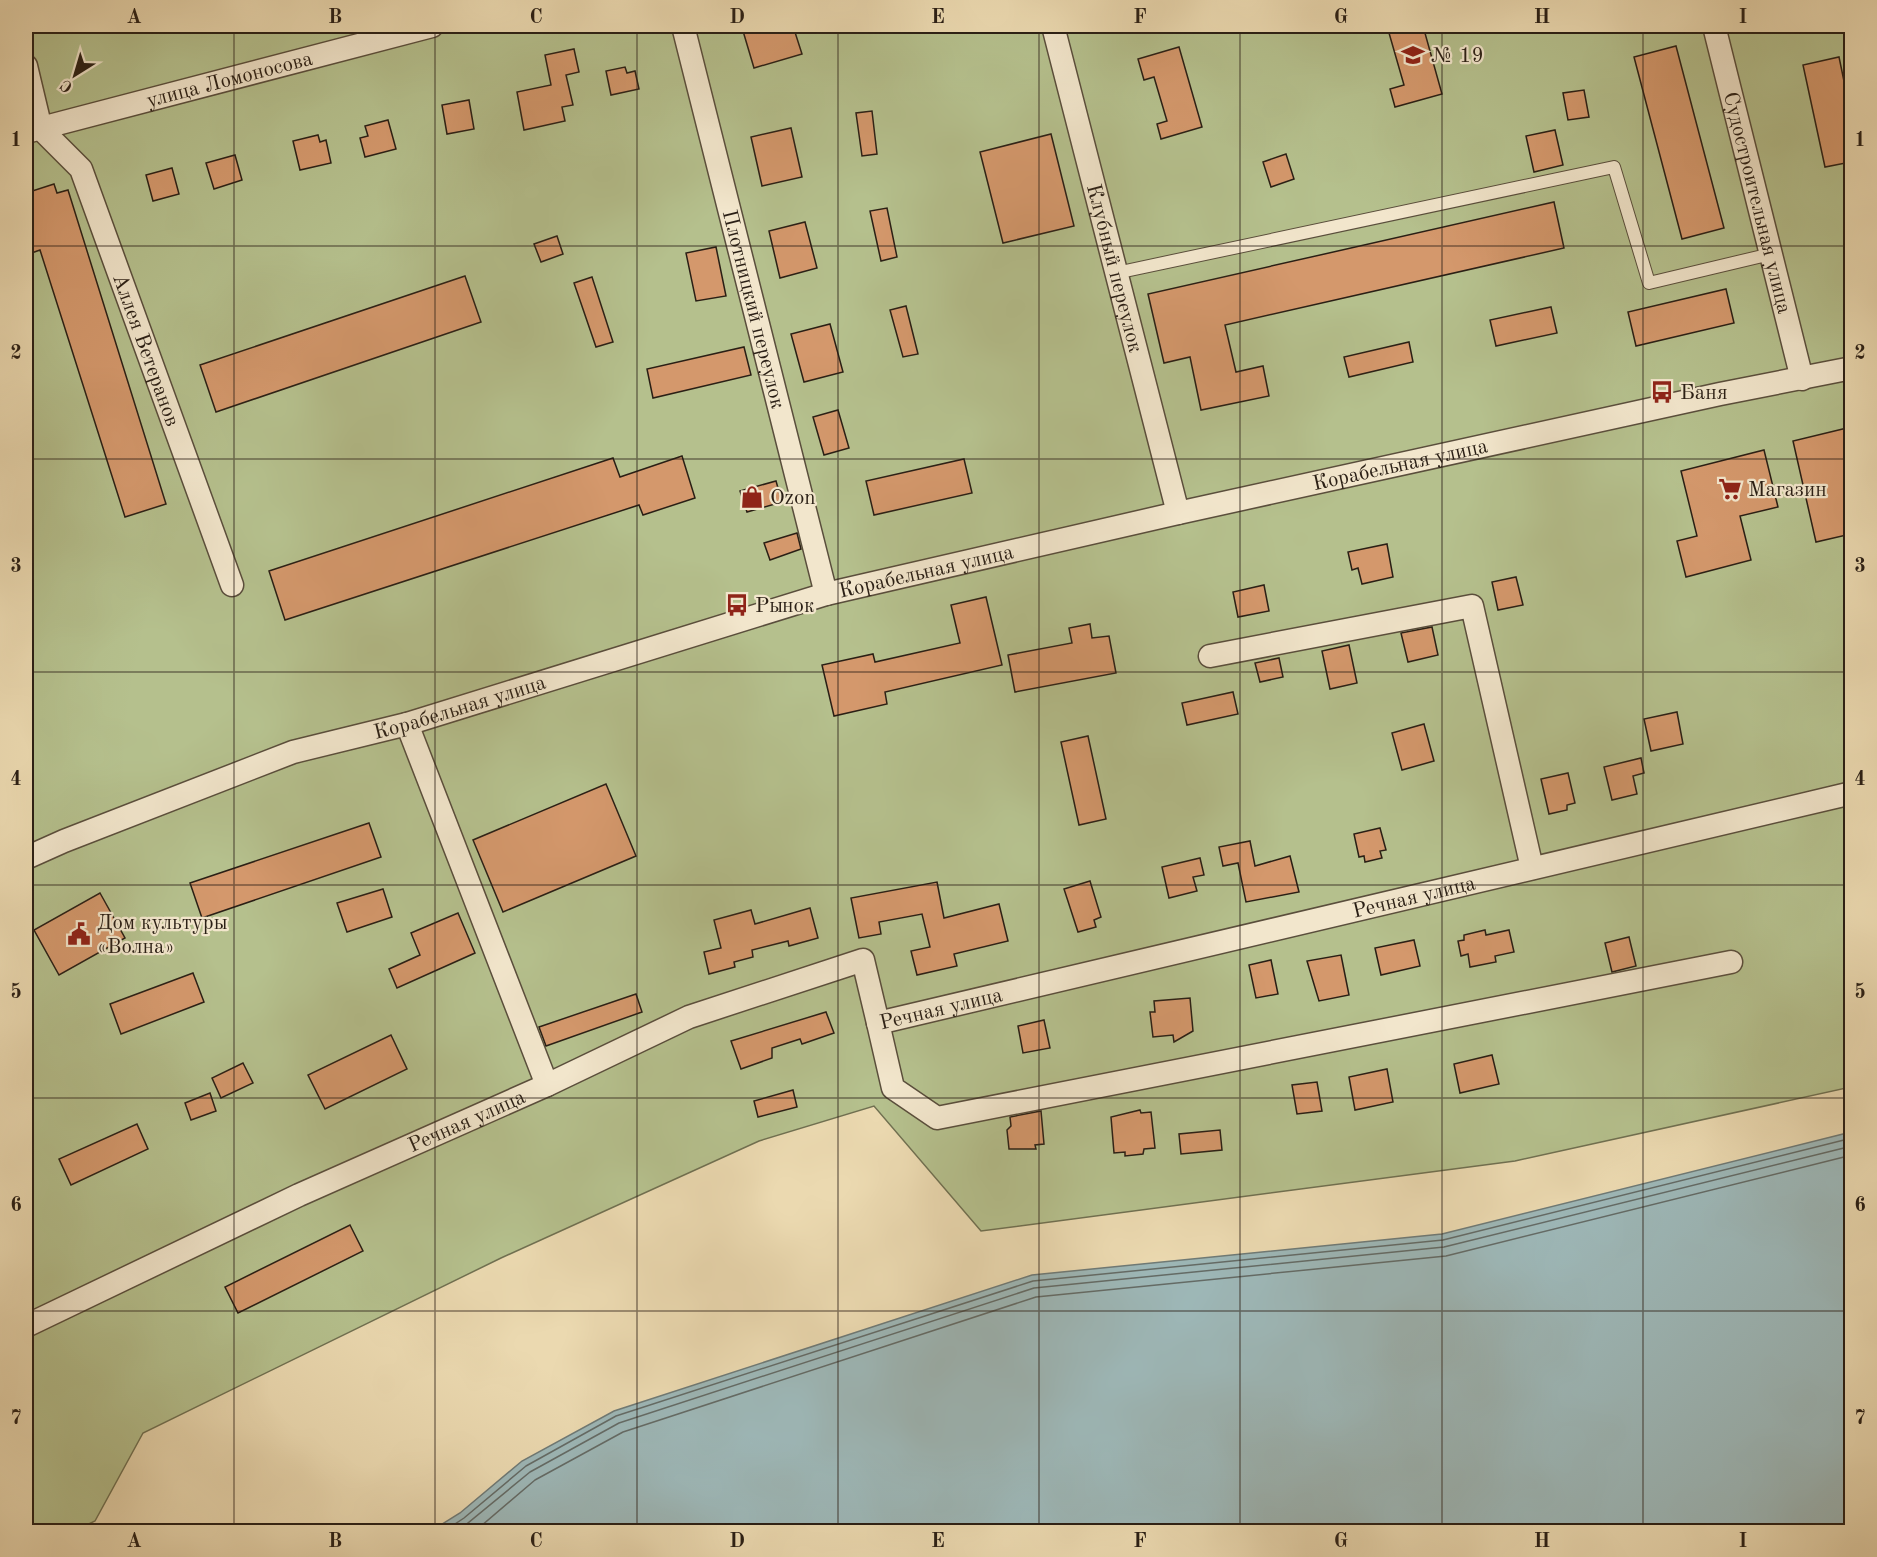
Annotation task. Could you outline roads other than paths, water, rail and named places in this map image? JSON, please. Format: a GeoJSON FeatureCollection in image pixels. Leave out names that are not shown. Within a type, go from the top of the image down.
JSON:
{"type":"FeatureCollection","features":[{"type":"Feature","properties":{"kind":"street","name":"улица Ломоносова"},"geometry":{"type":"LineString","coordinates":[[33,130],[432,26]]}},
{"type":"Feature","properties":{"kind":"street","name":"Плотницкий переулок"},"geometry":{"type":"LineString","coordinates":[[683,26],[826,594]]}},
{"type":"Feature","properties":{"kind":"street","name":"Клубный переулок"},"geometry":{"type":"LineString","coordinates":[[1053,26],[1178,513]]}},
{"type":"Feature","properties":{"kind":"street","name":"Судостроительная улица"},"geometry":{"type":"LineString","coordinates":[[1714,26],[1802,379]]}},
{"type":"Feature","properties":{"kind":"street"},"geometry":{"type":"LineString","coordinates":[[26,66],[33,130]]}},
{"type":"Feature","properties":{"kind":"street","name":"Аллея Ветеранов"},"geometry":{"type":"LineString","coordinates":[[33,130],[81,169],[232,585]]}},
{"type":"Feature","properties":{"kind":"street","name":"Корабельная улица"},"geometry":{"type":"LineString","coordinates":[[26,858],[292,752],[407,724],[826,594],[1178,513],[1720,394],[1851,368]]}},
{"type":"Feature","properties":{"kind":"street"},"geometry":{"type":"LineString","coordinates":[[1210,656],[1472,606],[1532,868]]}},
{"type":"Feature","properties":{"kind":"street"},"geometry":{"type":"LineString","coordinates":[[407,724],[547,1085]]}},
{"type":"Feature","properties":{"kind":"street","name":"Речная улица"},"geometry":{"type":"LineString","coordinates":[[26,1326],[299,1195],[547,1085],[689,1017],[862,960],[878,1023],[1851,793]]}},
{"type":"Feature","properties":{"kind":"street"},"geometry":{"type":"LineString","coordinates":[[878,1023],[893,1088],[937,1118],[1731,962]]}},
{"type":"Feature","properties":{"kind":"lane"},"geometry":{"type":"LineString","coordinates":[[1116,273],[1614,167],[1649,283],[1771,254]]}},
{"type":"Feature","properties":{"kind":"water"},"geometry":{"type":"Polygon","coordinates":[[[1851,1132],[1851,1531],[431,1531],[460,1513],[522,1461],[614,1411],[1032,1275],[1442,1234],[1851,1132]]]}},
{"type":"Feature","properties":{"kind":"place","name":"№ 19"},"geometry":{"type":"Point","coordinates":[1413,55]}},
{"type":"Feature","properties":{"kind":"place","name":"Баня"},"geometry":{"type":"Point","coordinates":[1662,392]}},
{"type":"Feature","properties":{"kind":"place","name":"Магазин"},"geometry":{"type":"Point","coordinates":[1730,489]}},
{"type":"Feature","properties":{"kind":"place","name":"Ozon"},"geometry":{"type":"Point","coordinates":[752,497]}},
{"type":"Feature","properties":{"kind":"place","name":"Рынок"},"geometry":{"type":"Point","coordinates":[737,605]}},
{"type":"Feature","properties":{"kind":"place","name":"Дом культуры «Волна»"},"geometry":{"type":"Point","coordinates":[79,934]}}]}
